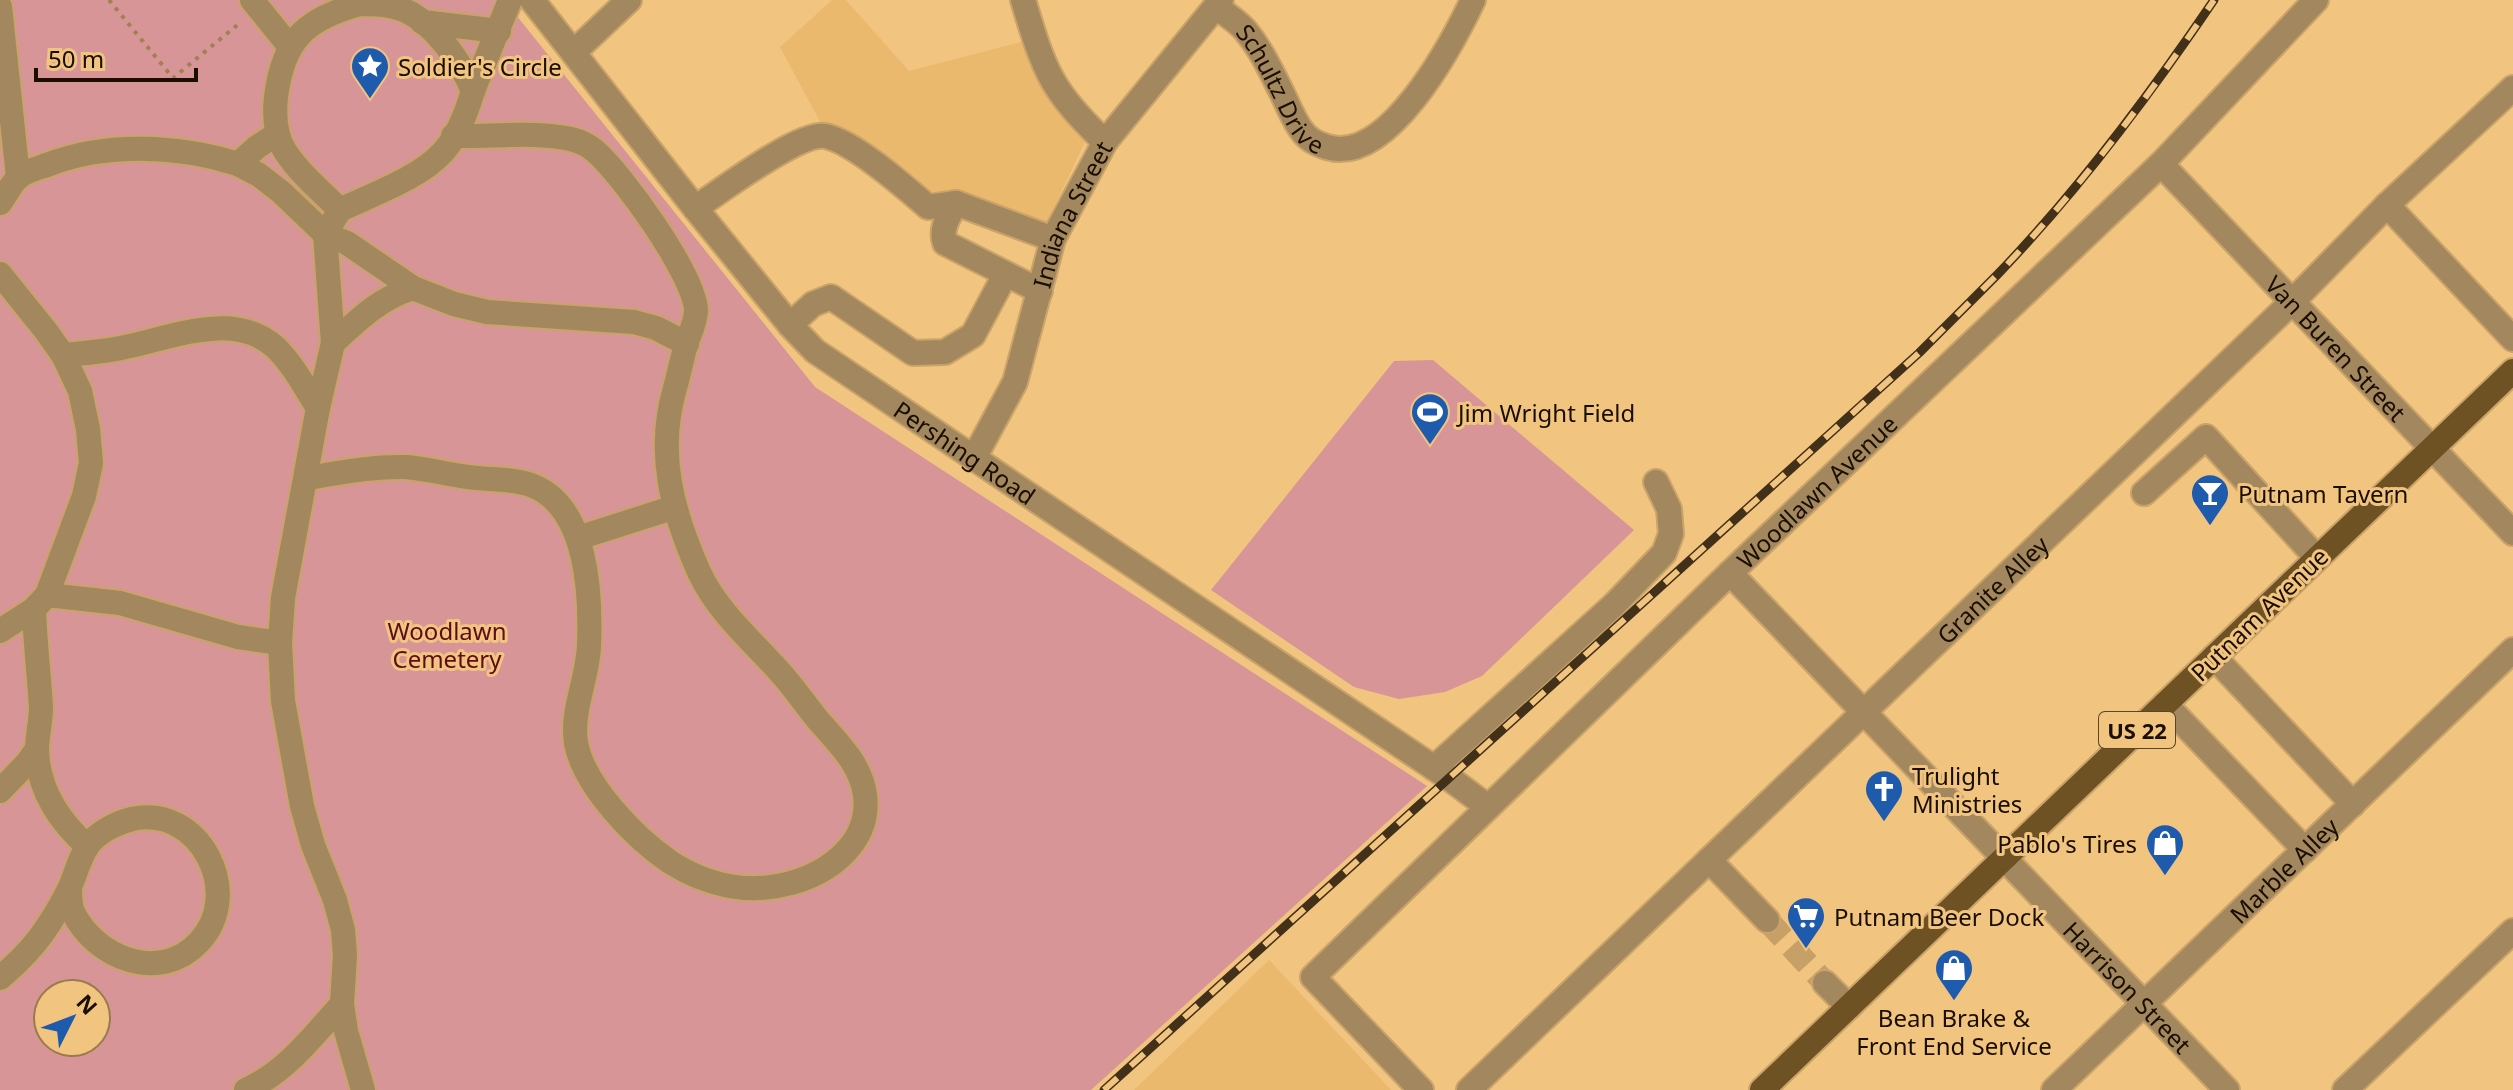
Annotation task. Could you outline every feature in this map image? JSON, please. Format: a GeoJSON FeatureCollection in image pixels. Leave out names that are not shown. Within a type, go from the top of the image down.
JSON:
{"type":"FeatureCollection","features":[{"type":"Feature","properties":{"kind":"main road","name":"Putnam Avenue"},"geometry":{"type":"LineString","coordinates":[[1762,1090],[2513,371]]}},
{"type":"Feature","properties":{"kind":"street"},"geometry":{"type":"LineString","coordinates":[[363,1090],[346,1031],[342,1004],[343,930],[302,806],[283,701],[280,643],[283,598],[333,343],[325,234],[340,210],[425,167],[444,152],[466,113],[510,0]]}},
{"type":"Feature","properties":{"kind":"street","name":"Pershing Road"},"geometry":{"type":"LineString","coordinates":[[532,0],[695,208],[790,325],[815,351],[1488,807]]}},
{"type":"Feature","properties":{"kind":"street"},"geometry":{"type":"LineString","coordinates":[[574,52],[629,0]]}},
{"type":"Feature","properties":{"kind":"street"},"geometry":{"type":"LineString","coordinates":[[1023,0],[1033,35],[1057,88],[1105,142]]}},
{"type":"Feature","properties":{"kind":"street","name":"Schultz Drive"},"geometry":{"type":"LineString","coordinates":[[1219,3],[1244,28],[1262,54],[1302,131],[1314,143],[1348,150],[1364,145],[1396,118],[1452,44],[1473,0]]}},
{"type":"Feature","properties":{"kind":"street","name":"Woodlawn Avenue"},"geometry":{"type":"LineString","coordinates":[[1421,1090],[1313,977],[1730,573],[2161,164],[2316,0]]}},
{"type":"Feature","properties":{"kind":"street","name":"Indiana Street"},"geometry":{"type":"LineString","coordinates":[[974,458],[1015,382],[1053,239],[1105,142],[1219,3]]}},
{"type":"Feature","properties":{"kind":"street"},"geometry":{"type":"LineString","coordinates":[[255,4],[290,47]]}},
{"type":"Feature","properties":{"kind":"street"},"geometry":{"type":"LineString","coordinates":[[340,210],[296,164],[277,134],[275,109],[283,61],[302,32],[320,18],[360,4],[381,4],[499,31]]}},
{"type":"Feature","properties":{"kind":"street"},"geometry":{"type":"LineString","coordinates":[[0,7],[18,177]]}},
{"type":"Feature","properties":{"kind":"street"},"geometry":{"type":"LineString","coordinates":[[408,11],[462,66],[473,91]]}},
{"type":"Feature","properties":{"kind":"street","name":"Granite Alley"},"geometry":{"type":"LineString","coordinates":[[1469,1090],[2292,302],[2387,205],[2513,88]]}},
{"type":"Feature","properties":{"kind":"street"},"geometry":{"type":"LineString","coordinates":[[238,164],[277,134]]}},
{"type":"Feature","properties":{"kind":"street"},"geometry":{"type":"LineString","coordinates":[[307,478],[405,467],[516,481],[533,485],[547,494],[568,517],[578,538],[586,582],[589,646],[577,702],[576,735],[582,764],[593,784],[618,814],[663,857],[685,872],[726,886],[786,885],[822,871],[838,861],[850,847],[865,822],[865,791],[853,762],[783,675],[715,601],[701,576],[667,480],[666,430],[696,311],[682,271],[626,186],[591,147],[573,139],[538,135],[453,136]]}},
{"type":"Feature","properties":{"kind":"street"},"geometry":{"type":"LineString","coordinates":[[695,208],[774,156],[803,140],[824,136],[852,149],[892,176],[928,207],[956,203],[1053,239]]}},
{"type":"Feature","properties":{"kind":"street"},"geometry":{"type":"LineString","coordinates":[[0,203],[18,177],[64,158],[97,151],[131,149],[216,158],[238,164],[259,175],[325,234],[347,243],[413,288],[454,304],[487,312],[634,322],[656,328],[687,344]]}},
{"type":"Feature","properties":{"kind":"street","name":"Van Buren Street"},"geometry":{"type":"LineString","coordinates":[[2161,164],[2513,533]]}},
{"type":"Feature","properties":{"kind":"street"},"geometry":{"type":"LineString","coordinates":[[956,203],[945,223],[942,235],[945,243],[1040,291]]}},
{"type":"Feature","properties":{"kind":"street"},"geometry":{"type":"LineString","coordinates":[[2387,205],[2513,339]]}},
{"type":"Feature","properties":{"kind":"street"},"geometry":{"type":"LineString","coordinates":[[0,274],[63,355],[80,391],[91,463],[84,496],[19,612]]}},
{"type":"Feature","properties":{"kind":"street"},"geometry":{"type":"LineString","coordinates":[[790,325],[813,304],[831,297],[913,353],[945,352],[973,335],[1005,275]]}},
{"type":"Feature","properties":{"kind":"street"},"geometry":{"type":"LineString","coordinates":[[333,343],[392,294],[413,288]]}},
{"type":"Feature","properties":{"kind":"street"},"geometry":{"type":"LineString","coordinates":[[63,355],[122,348],[205,330],[234,329],[254,335],[274,347],[318,408]]}},
{"type":"Feature","properties":{"kind":"street"},"geometry":{"type":"LineString","coordinates":[[2144,493],[2206,437],[2317,558]]}},
{"type":"Feature","properties":{"kind":"street"},"geometry":{"type":"LineString","coordinates":[[1434,768],[1615,604],[1664,553],[1671,534],[1669,509],[1656,482]]}},
{"type":"Feature","properties":{"kind":"street"},"geometry":{"type":"LineString","coordinates":[[578,538],[675,507]]}},
{"type":"Feature","properties":{"kind":"street","name":"Harrison Street"},"geometry":{"type":"LineString","coordinates":[[1730,573],[2227,1090]]}},
{"type":"Feature","properties":{"kind":"street"},"geometry":{"type":"LineString","coordinates":[[19,612],[120,603],[238,637],[280,643]]}},
{"type":"Feature","properties":{"kind":"street"},"geometry":{"type":"LineString","coordinates":[[19,612],[35,646],[41,707],[37,749],[45,790],[65,825],[87,846]]}},
{"type":"Feature","properties":{"kind":"street","name":"Marble Alley"},"geometry":{"type":"LineString","coordinates":[[2054,1090],[2513,650]]}},
{"type":"Feature","properties":{"kind":"street"},"geometry":{"type":"LineString","coordinates":[[2214,657],[2353,804]]}},
{"type":"Feature","properties":{"kind":"street"},"geometry":{"type":"LineString","coordinates":[[2165,704],[2305,850]]}},
{"type":"Feature","properties":{"kind":"street"},"geometry":{"type":"LineString","coordinates":[[0,791],[37,749]]}},
{"type":"Feature","properties":{"kind":"street"},"geometry":{"type":"LineString","coordinates":[[0,978],[39,938],[70,888],[87,846],[106,830],[135,818],[155,817],[172,821],[190,832],[211,863],[218,895],[209,930],[189,951],[162,962],[127,960],[99,946],[89,937],[72,909],[70,888]]}},
{"type":"Feature","properties":{"kind":"street"},"geometry":{"type":"LineString","coordinates":[[1709,860],[1767,920]]}},
{"type":"Feature","properties":{"kind":"street"},"geometry":{"type":"LineString","coordinates":[[2345,1090],[2513,931]]}},
{"type":"Feature","properties":{"kind":"street"},"geometry":{"type":"LineString","coordinates":[[1825,983],[1849,1007]]}},
{"type":"Feature","properties":{"kind":"street"},"geometry":{"type":"LineString","coordinates":[[246,1090],[289,1061],[342,1004]]}},
{"type":"Feature","properties":{"kind":"path"},"geometry":{"type":"LineString","coordinates":[[109,0],[173,78],[255,4]]}},
{"type":"Feature","properties":{"kind":"shaded area"},"geometry":{"type":"Polygon","coordinates":[[[832,0],[846,0],[909,71],[1025,41],[1085,142],[1035,247],[928,199],[824,129],[780,47],[832,0]]]}},
{"type":"Feature","properties":{"kind":"shaded area"},"geometry":{"type":"Polygon","coordinates":[[[1269,960],[1391,1090],[1134,1090],[1269,960]]]}},
{"type":"Feature","properties":{"kind":"green space","name":"Woodlawn Cemetery"},"geometry":{"type":"Polygon","coordinates":[[[0,0],[504,0],[815,387],[1427,786],[1091,1090],[0,1090],[0,0]]]}},
{"type":"Feature","properties":{"kind":"green space","name":"Jim Wright Field"},"geometry":{"type":"Polygon","coordinates":[[[1433,360],[1634,530],[1482,676],[1445,692],[1399,699],[1354,687],[1211,590],[1394,361],[1433,360]]]}},
{"type":"Feature","properties":{"kind":"tunnel"},"geometry":{"type":"LineString","coordinates":[[1767,920],[1825,983]]}},
{"type":"Feature","properties":{"kind":"railway"},"geometry":{"type":"LineString","coordinates":[[1104,1090],[1919,353],[2027,243],[2084,176],[2164,72],[2214,0]]}},
{"type":"Feature","properties":{"kind":"place","name":"Soldier's Circle"},"geometry":{"type":"Point","coordinates":[370,100]}},
{"type":"Feature","properties":{"kind":"place","name":"Jim Wright Field"},"geometry":{"type":"Point","coordinates":[1430,446]}},
{"type":"Feature","properties":{"kind":"place","name":"Putnam Tavern"},"geometry":{"type":"Point","coordinates":[2210,527]}},
{"type":"Feature","properties":{"kind":"place","name":"Trulight Ministries"},"geometry":{"type":"Point","coordinates":[1884,823]}},
{"type":"Feature","properties":{"kind":"place","name":"Pablo's Tires"},"geometry":{"type":"Point","coordinates":[2165,877]}},
{"type":"Feature","properties":{"kind":"place","name":"Putnam Beer Dock"},"geometry":{"type":"Point","coordinates":[1806,950]}},
{"type":"Feature","properties":{"kind":"place","name":"Bean Brake & Front End Service"},"geometry":{"type":"Point","coordinates":[1954,1002]}}]}
